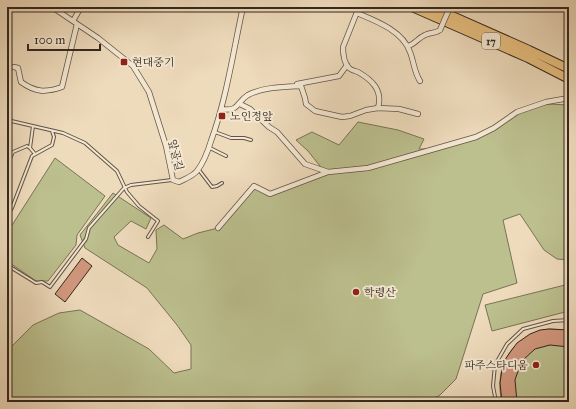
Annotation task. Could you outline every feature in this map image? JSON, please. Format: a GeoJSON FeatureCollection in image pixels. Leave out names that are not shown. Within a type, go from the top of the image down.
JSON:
{"type":"FeatureCollection","features":[{"type":"Feature","properties":{"kind":"highway","name":"17"},"geometry":{"type":"LineString","coordinates":[[412,7],[528,58],[569,79]]}},
{"type":"Feature","properties":{"kind":"highway","name":"17"},"geometry":{"type":"LineString","coordinates":[[432,7],[569,69]]}},
{"type":"Feature","properties":{"kind":"street","name":"앞골길"},"geometry":{"type":"LineString","coordinates":[[52,7],[117,52],[133,66],[142,78],[149,92],[166,146],[173,180],[179,182],[197,172],[209,147],[229,77],[243,7]]}},
{"type":"Feature","properties":{"kind":"street"},"geometry":{"type":"LineString","coordinates":[[14,67],[18,68],[20,82],[29,88],[40,91],[62,87],[75,22],[81,7]]}},
{"type":"Feature","properties":{"kind":"street"},"geometry":{"type":"LineString","coordinates":[[359,7],[343,47],[343,54],[349,68],[359,73],[377,88],[379,93],[378,108]]}},
{"type":"Feature","properties":{"kind":"street"},"geometry":{"type":"LineString","coordinates":[[408,46],[413,44],[425,34],[436,33],[440,30],[450,7]]}},
{"type":"Feature","properties":{"kind":"street"},"geometry":{"type":"LineString","coordinates":[[357,13],[378,22],[401,37],[408,46],[416,76],[420,81]]}},
{"type":"Feature","properties":{"kind":"street"},"geometry":{"type":"LineString","coordinates":[[221,109],[227,110],[235,108],[247,95],[256,92],[339,76],[347,65]]}},
{"type":"Feature","properties":{"kind":"street"},"geometry":{"type":"LineString","coordinates":[[286,87],[301,86],[306,104],[315,111],[350,116],[378,108],[398,109],[418,114]]}},
{"type":"Feature","properties":{"kind":"street"},"geometry":{"type":"LineString","coordinates":[[218,228],[254,186],[270,194],[328,172],[368,168],[476,137],[494,128],[517,112],[546,102],[569,98]]}},
{"type":"Feature","properties":{"kind":"street"},"geometry":{"type":"LineString","coordinates":[[240,104],[250,109],[269,127],[277,132],[305,164],[328,172]]}},
{"type":"Feature","properties":{"kind":"lane"},"geometry":{"type":"LineString","coordinates":[[7,120],[63,133],[85,142],[117,171],[124,188],[139,206],[158,221],[148,237]]}},
{"type":"Feature","properties":{"kind":"lane"},"geometry":{"type":"LineString","coordinates":[[30,148],[33,126]]}},
{"type":"Feature","properties":{"kind":"lane"},"geometry":{"type":"LineString","coordinates":[[7,216],[12,208],[32,156],[52,145],[54,138],[52,130]]}},
{"type":"Feature","properties":{"kind":"lane"},"geometry":{"type":"LineString","coordinates":[[214,132],[231,138],[244,138],[251,140]]}},
{"type":"Feature","properties":{"kind":"lane"},"geometry":{"type":"LineString","coordinates":[[7,165],[13,152],[27,146],[35,154]]}},
{"type":"Feature","properties":{"kind":"lane"},"geometry":{"type":"LineString","coordinates":[[209,147],[226,156]]}},
{"type":"Feature","properties":{"kind":"lane"},"geometry":{"type":"LineString","coordinates":[[198,169],[212,187],[222,183]]}},
{"type":"Feature","properties":{"kind":"lane"},"geometry":{"type":"LineString","coordinates":[[7,265],[36,283],[42,282],[50,287],[86,239],[89,228],[124,188],[131,185],[173,180]]}},
{"type":"Feature","properties":{"kind":"lane"},"geometry":{"type":"LineString","coordinates":[[496,402],[493,386],[495,365],[507,344],[523,329],[553,321],[569,320]]}},
{"type":"Feature","properties":{"kind":"green space"},"geometry":{"type":"Polygon","coordinates":[[[548,104],[569,105],[569,260],[557,259],[544,250],[520,214],[503,220],[517,283],[483,294],[456,379],[440,395],[428,402],[7,402],[7,351],[33,325],[59,313],[80,310],[149,349],[174,373],[191,369],[191,345],[147,288],[85,248],[80,235],[113,193],[151,218],[146,229],[131,221],[114,237],[118,245],[149,263],[157,249],[156,230],[164,225],[183,239],[198,233],[218,228],[254,186],[270,194],[324,171],[308,151],[296,140],[312,132],[339,145],[358,122],[398,130],[424,139],[419,149],[429,149],[485,134],[517,112],[548,104]]]}},
{"type":"Feature","properties":{"kind":"green space"},"geometry":{"type":"Polygon","coordinates":[[[55,158],[105,196],[77,235],[76,245],[48,281],[36,281],[7,261],[7,233],[55,158]]]}},
{"type":"Feature","properties":{"kind":"green space"},"geometry":{"type":"Polygon","coordinates":[[[569,284],[569,311],[492,331],[485,305],[569,284]]]}},
{"type":"Feature","properties":{"kind":"green space","name":"파주스타디움"},"geometry":{"type":"Polygon","coordinates":[[[549,329],[569,330],[569,402],[502,402],[500,377],[503,365],[509,354],[516,345],[525,338],[536,332],[549,329]]]}},
{"type":"Feature","properties":{"kind":"building"},"geometry":{"type":"Polygon","coordinates":[[[82,258],[92,266],[65,302],[55,294],[82,258]]]}},
{"type":"Feature","properties":{"kind":"building"},"geometry":{"type":"Polygon","coordinates":[[[540,330],[569,330],[569,347],[550,345],[535,349],[523,360],[517,374],[515,380],[517,402],[502,402],[500,383],[504,361],[517,343],[530,334],[540,330]]]}},
{"type":"Feature","properties":{"kind":"place","name":"현대중기"},"geometry":{"type":"Point","coordinates":[124,62]}},
{"type":"Feature","properties":{"kind":"place","name":"노인정앞"},"geometry":{"type":"Point","coordinates":[222,116]}},
{"type":"Feature","properties":{"kind":"place","name":"학령산"},"geometry":{"type":"Point","coordinates":[356,292]}},
{"type":"Feature","properties":{"kind":"place","name":"파주스타디움"},"geometry":{"type":"Point","coordinates":[536,365]}}]}
